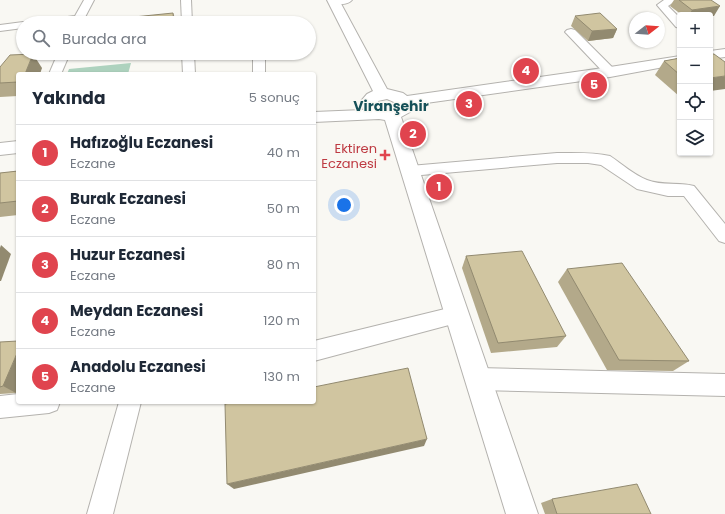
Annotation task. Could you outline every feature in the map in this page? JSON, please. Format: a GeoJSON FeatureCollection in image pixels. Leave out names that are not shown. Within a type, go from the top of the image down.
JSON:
{"type":"FeatureCollection","features":[{"type":"Feature","properties":{"kind":"street"},"geometry":{"type":"LineString","coordinates":[[81,16],[89,0]]}},
{"type":"Feature","properties":{"kind":"street"},"geometry":{"type":"LineString","coordinates":[[186,0],[187,16]]}},
{"type":"Feature","properties":{"kind":"street"},"geometry":{"type":"LineString","coordinates":[[338,0],[385,105],[410,171],[522,514]]}},
{"type":"Feature","properties":{"kind":"street"},"geometry":{"type":"LineString","coordinates":[[672,0],[662,5],[677,22]]}},
{"type":"Feature","properties":{"kind":"street"},"geometry":{"type":"LineString","coordinates":[[0,28],[16,26]]}},
{"type":"Feature","properties":{"kind":"street"},"geometry":{"type":"LineString","coordinates":[[571,32],[610,72]]}},
{"type":"Feature","properties":{"kind":"street"},"geometry":{"type":"LineString","coordinates":[[56,72],[61,60]]}},
{"type":"Feature","properties":{"kind":"street"},"geometry":{"type":"LineString","coordinates":[[188,60],[189,72]]}},
{"type":"Feature","properties":{"kind":"street"},"geometry":{"type":"LineString","coordinates":[[259,60],[259,72]]}},
{"type":"Feature","properties":{"kind":"street"},"geometry":{"type":"LineString","coordinates":[[316,116],[677,61]]}},
{"type":"Feature","properties":{"kind":"street"},"geometry":{"type":"LineString","coordinates":[[0,149],[16,147]]}},
{"type":"Feature","properties":{"kind":"street"},"geometry":{"type":"LineString","coordinates":[[410,171],[557,158],[588,158],[605,160],[643,185],[668,190],[688,190],[725,236]]}},
{"type":"Feature","properties":{"kind":"street"},"geometry":{"type":"LineString","coordinates":[[316,350],[457,315]]}},
{"type":"Feature","properties":{"kind":"street"},"geometry":{"type":"LineString","coordinates":[[478,379],[725,385]]}},
{"type":"Feature","properties":{"kind":"street"},"geometry":{"type":"LineString","coordinates":[[0,407],[29,404]]}},
{"type":"Feature","properties":{"kind":"street"},"geometry":{"type":"LineString","coordinates":[[100,514],[129,404]]}},
{"type":"Feature","properties":{"kind":"green space"},"geometry":{"type":"Polygon","coordinates":[[[131,63],[129,72],[68,72],[69,69],[131,63]]]}},
{"type":"Feature","properties":{"kind":"building"},"geometry":{"type":"Polygon","coordinates":[[[679,0],[711,0],[720,6],[692,10],[679,0]]]}},
{"type":"Feature","properties":{"kind":"building"},"geometry":{"type":"Polygon","coordinates":[[[173,13],[173,16],[144,16],[173,13]]]}},
{"type":"Feature","properties":{"kind":"building"},"geometry":{"type":"Polygon","coordinates":[[[600,13],[617,29],[592,31],[575,16],[600,13]]]}},
{"type":"Feature","properties":{"kind":"building"},"geometry":{"type":"Polygon","coordinates":[[[713,54],[725,62],[725,76],[713,78],[713,54]]]}},
{"type":"Feature","properties":{"kind":"building"},"geometry":{"type":"Polygon","coordinates":[[[10,55],[16,55],[16,60],[31,60],[26,72],[16,72],[16,82],[0,83],[0,67],[10,55]]]}},
{"type":"Feature","properties":{"kind":"building"},"geometry":{"type":"Polygon","coordinates":[[[677,59],[677,72],[664,61],[677,59]]]}},
{"type":"Feature","properties":{"kind":"building"},"geometry":{"type":"Polygon","coordinates":[[[16,171],[16,201],[0,203],[0,173],[16,171]]]}},
{"type":"Feature","properties":{"kind":"building"},"geometry":{"type":"Polygon","coordinates":[[[522,251],[566,336],[498,343],[466,256],[522,251]]]}},
{"type":"Feature","properties":{"kind":"building"},"geometry":{"type":"Polygon","coordinates":[[[622,263],[689,361],[619,360],[567,269],[622,263]]]}},
{"type":"Feature","properties":{"kind":"building"},"geometry":{"type":"Polygon","coordinates":[[[16,341],[16,356],[3,386],[0,387],[0,342],[16,341]]]}},
{"type":"Feature","properties":{"kind":"building"},"geometry":{"type":"Polygon","coordinates":[[[408,368],[427,439],[227,484],[225,404],[316,404],[316,387],[408,368]]]}},
{"type":"Feature","properties":{"kind":"building"},"geometry":{"type":"Polygon","coordinates":[[[637,484],[651,514],[557,514],[552,499],[637,484]]]}},
{"type":"Feature","properties":{"kind":"place","name":"Meydan Eczanesi"},"geometry":{"type":"Point","coordinates":[526,71]}},
{"type":"Feature","properties":{"kind":"place","name":"Anadolu Eczanesi"},"geometry":{"type":"Point","coordinates":[594,85]}},
{"type":"Feature","properties":{"kind":"place","name":"Huzur Eczanesi"},"geometry":{"type":"Point","coordinates":[469,104]}},
{"type":"Feature","properties":{"kind":"place","name":"Burak Eczanesi"},"geometry":{"type":"Point","coordinates":[413,134]}},
{"type":"Feature","properties":{"kind":"place","name":"Ektiren Eczanesi"},"geometry":{"type":"Point","coordinates":[385,155]}},
{"type":"Feature","properties":{"kind":"place","name":"Hafızoğlu Eczanesi"},"geometry":{"type":"Point","coordinates":[439,187]}},
{"type":"Feature","properties":{"kind":"district","name":"Viranşehir"},"geometry":{"type":"Point","coordinates":[391,106]}}]}
